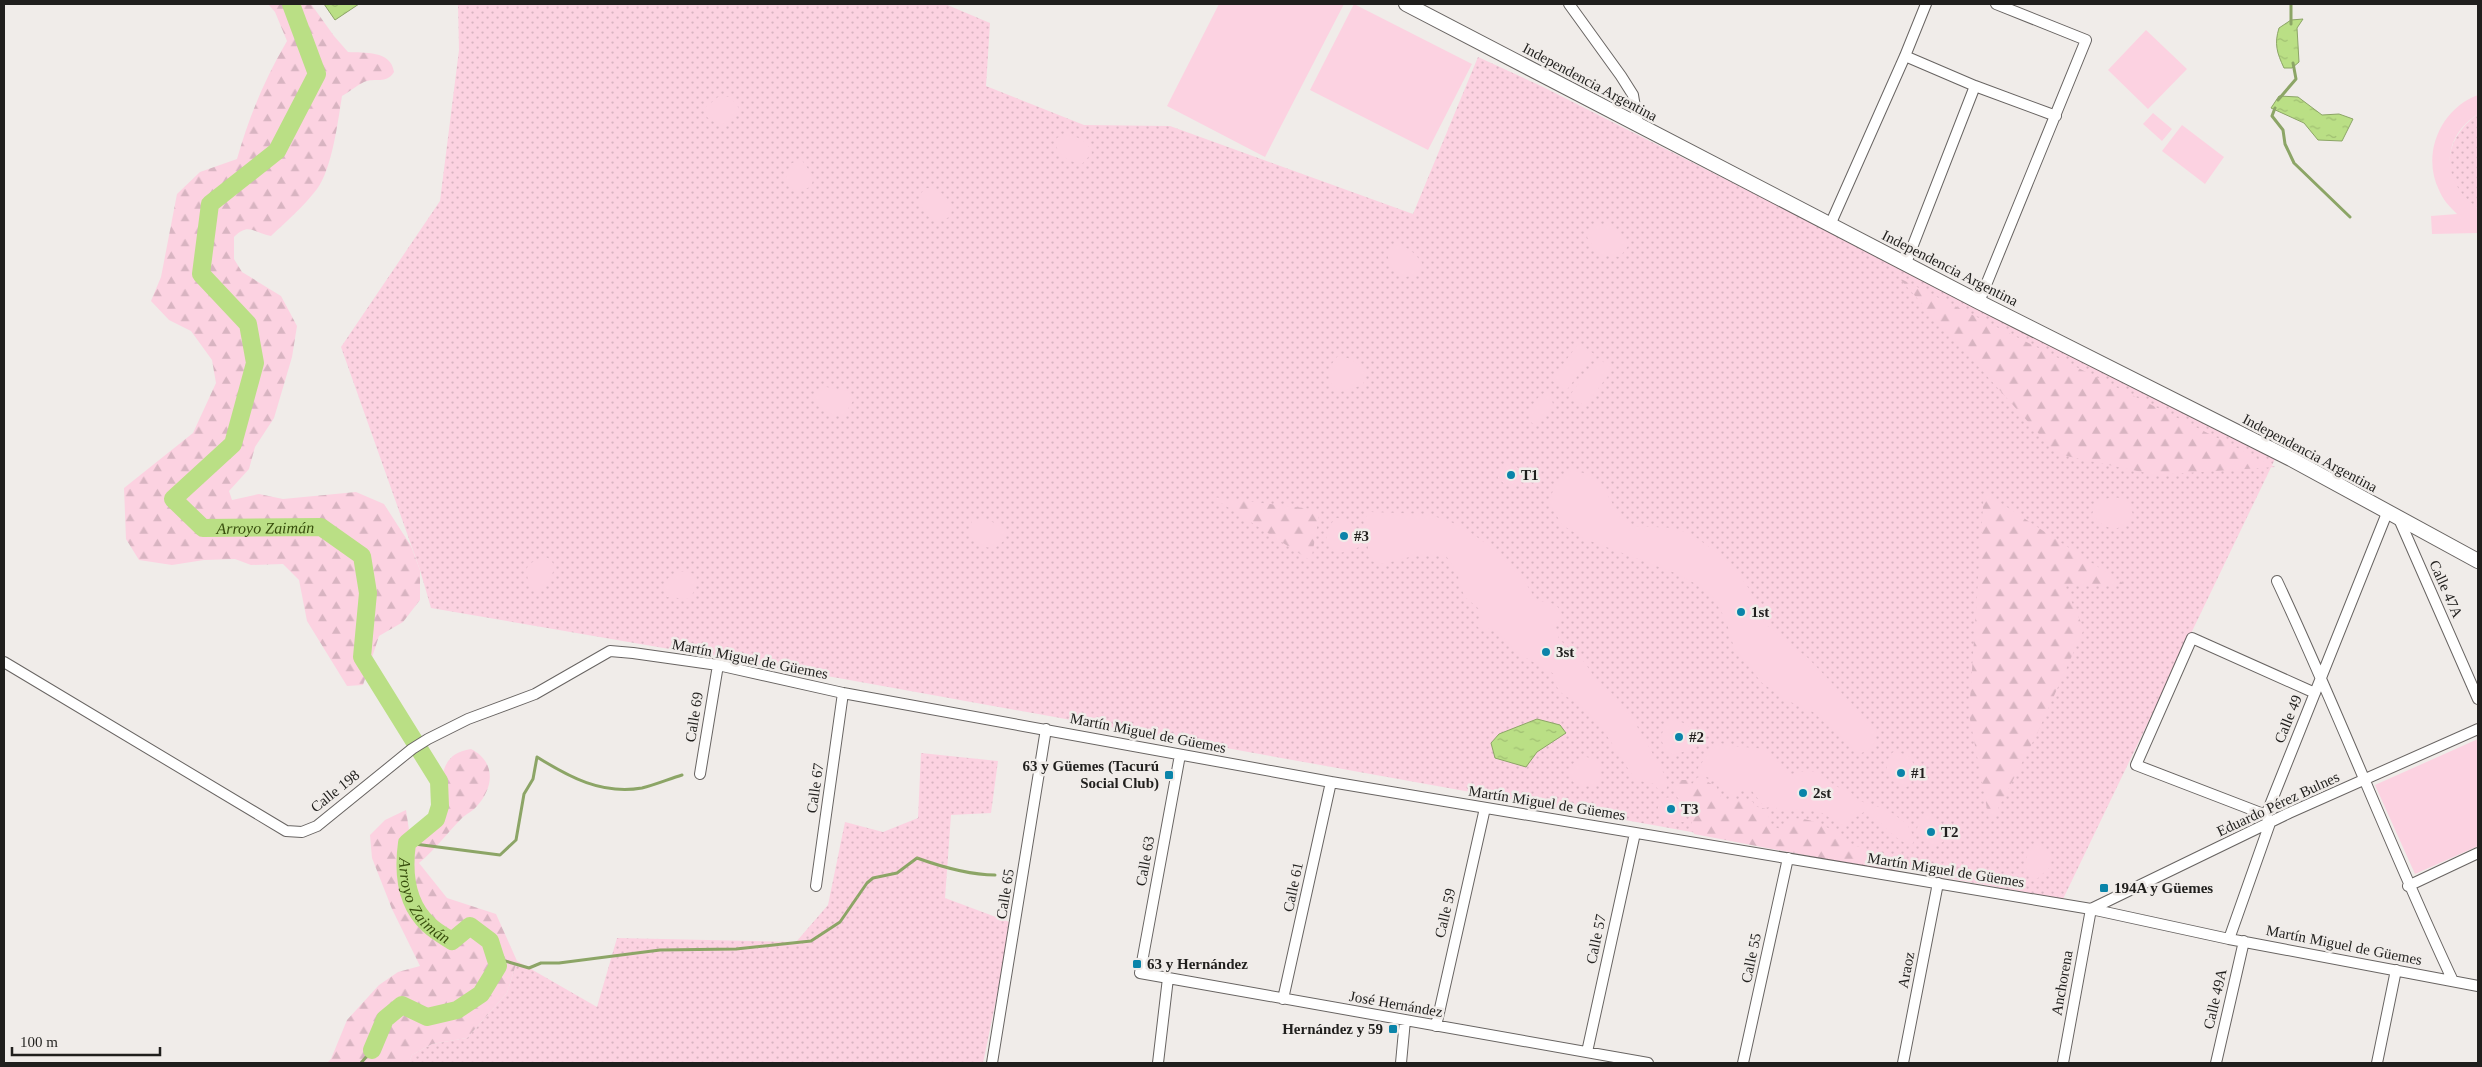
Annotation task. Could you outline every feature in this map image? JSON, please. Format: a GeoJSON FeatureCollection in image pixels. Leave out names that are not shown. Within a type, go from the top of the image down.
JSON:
{"type":"FeatureCollection","features":[{"type":"Feature","properties":{"kind":"main road","name":"Independencia Argentina"},"geometry":{"type":"LineString","coordinates":[[1406,4],[1979,302],[2291,459],[2478,561]]}},
{"type":"Feature","properties":{"kind":"street"},"geometry":{"type":"LineString","coordinates":[[1569,4],[1633,96],[1638,125]]}},
{"type":"Feature","properties":{"kind":"street"},"geometry":{"type":"LineString","coordinates":[[1830,225],[1926,4]]}},
{"type":"Feature","properties":{"kind":"street"},"geometry":{"type":"LineString","coordinates":[[1979,302],[2086,40],[1996,4]]}},
{"type":"Feature","properties":{"kind":"street"},"geometry":{"type":"LineString","coordinates":[[1905,56],[1975,86],[2056,116]]}},
{"type":"Feature","properties":{"kind":"street"},"geometry":{"type":"LineString","coordinates":[[1906,264],[1975,86]]}},
{"type":"Feature","properties":{"kind":"street","name":"Calle 49"},"geometry":{"type":"LineString","coordinates":[[2229,939],[2268,819],[2315,693],[2393,516]]}},
{"type":"Feature","properties":{"kind":"street","name":"Calle 47A"},"geometry":{"type":"LineString","coordinates":[[2393,516],[2478,699]]}},
{"type":"Feature","properties":{"kind":"street"},"geometry":{"type":"LineString","coordinates":[[2277,580],[2322,676],[2363,781],[2408,886],[2453,981]]}},
{"type":"Feature","properties":{"kind":"street"},"geometry":{"type":"LineString","coordinates":[[2268,819],[2136,765],[2192,638],[2315,693]]}},
{"type":"Feature","properties":{"kind":"street","name":"Martín Miguel de Güemes"},"geometry":{"type":"LineString","coordinates":[[610,652],[718,665],[843,694],[1046,729],[1331,782],[2091,909],[2229,939],[2478,986]]}},
{"type":"Feature","properties":{"kind":"street","name":"Calle 198"},"geometry":{"type":"LineString","coordinates":[[4,662],[286,831],[302,832],[317,826],[412,749],[428,739],[468,719],[535,694],[610,652]]}},
{"type":"Feature","properties":{"kind":"street","name":"Calle 69"},"geometry":{"type":"LineString","coordinates":[[700,774],[718,665]]}},
{"type":"Feature","properties":{"kind":"street","name":"Calle 67"},"geometry":{"type":"LineString","coordinates":[[816,886],[843,694]]}},
{"type":"Feature","properties":{"kind":"street","name":"Calle 65"},"geometry":{"type":"LineString","coordinates":[[992,1063],[1046,729]]}},
{"type":"Feature","properties":{"kind":"street","name":"Eduardo Pérez Bulnes"},"geometry":{"type":"LineString","coordinates":[[2091,909],[2268,819],[2363,781],[2478,729]]}},
{"type":"Feature","properties":{"kind":"street","name":"Calle 63"},"geometry":{"type":"LineString","coordinates":[[1140,973],[1180,755]]}},
{"type":"Feature","properties":{"kind":"street","name":"Calle 61"},"geometry":{"type":"LineString","coordinates":[[1284,999],[1331,782]]}},
{"type":"Feature","properties":{"kind":"street","name":"Calle 59"},"geometry":{"type":"LineString","coordinates":[[1436,1026],[1485,808]]}},
{"type":"Feature","properties":{"kind":"street","name":"Calle 57"},"geometry":{"type":"LineString","coordinates":[[1587,1052],[1635,833]]}},
{"type":"Feature","properties":{"kind":"street"},"geometry":{"type":"LineString","coordinates":[[2408,886],[2478,853]]}},
{"type":"Feature","properties":{"kind":"street","name":"Calle 55"},"geometry":{"type":"LineString","coordinates":[[1743,1063],[1788,858]]}},
{"type":"Feature","properties":{"kind":"street","name":"Araoz"},"geometry":{"type":"LineString","coordinates":[[1903,1063],[1938,883]]}},
{"type":"Feature","properties":{"kind":"street","name":"Anchorena"},"geometry":{"type":"LineString","coordinates":[[2063,1063],[2091,909]]}},
{"type":"Feature","properties":{"kind":"street","name":"Calle 49A"},"geometry":{"type":"LineString","coordinates":[[2216,1063],[2244,941]]}},
{"type":"Feature","properties":{"kind":"street"},"geometry":{"type":"LineString","coordinates":[[2377,1063],[2396,970]]}},
{"type":"Feature","properties":{"kind":"street","name":"José Hernández"},"geometry":{"type":"LineString","coordinates":[[1140,973],[1648,1063]]}},
{"type":"Feature","properties":{"kind":"street"},"geometry":{"type":"LineString","coordinates":[[1158,1063],[1168,978]]}},
{"type":"Feature","properties":{"kind":"street"},"geometry":{"type":"LineString","coordinates":[[1400,1063],[1405,1020]]}},
{"type":"Feature","properties":{"kind":"green space"},"geometry":{"type":"Polygon","coordinates":[[[268,4],[311,4],[348,52],[382,56],[392,65],[394,72],[384,80],[364,82],[342,96],[334,144],[327,170],[317,189],[301,207],[271,236],[248,229],[234,237],[234,259],[242,272],[281,296],[297,326],[292,357],[274,418],[255,447],[249,469],[229,491],[232,500],[259,494],[283,499],[356,492],[384,504],[411,546],[420,570],[420,600],[403,622],[379,636],[363,685],[347,686],[307,621],[299,580],[283,564],[251,565],[235,559],[204,560],[172,565],[139,560],[126,539],[124,488],[193,433],[216,383],[212,360],[191,331],[169,320],[151,301],[161,277],[177,194],[200,172],[237,159],[258,98],[287,41],[275,12],[268,4]]]}},
{"type":"Feature","properties":{"kind":"green space"},"geometry":{"type":"Polygon","coordinates":[[[458,4],[945,4],[990,23],[986,86],[1084,125],[1170,126],[1413,214],[1478,57],[1541,86],[2276,457],[2063,899],[844,679],[431,608],[420,570],[341,347],[440,201],[459,50],[458,4]]]}},
{"type":"Feature","properties":{"kind":"green space"},"geometry":{"type":"Polygon","coordinates":[[[1219,4],[1344,4],[1265,157],[1167,106],[1219,4]]]}},
{"type":"Feature","properties":{"kind":"green space"},"geometry":{"type":"Polygon","coordinates":[[[1354,4],[1472,64],[1428,150],[1310,90],[1354,4]]]}},
{"type":"Feature","properties":{"kind":"green space"},"geometry":{"type":"Polygon","coordinates":[[[2146,30],[2187,69],[2148,109],[2108,70],[2146,30]]]}},
{"type":"Feature","properties":{"kind":"green space"},"geometry":{"type":"Polygon","coordinates":[[[2478,95],[2478,114],[2457,135],[2450,161],[2452,174],[2457,186],[2466,198],[2478,208],[2478,233],[2432,234],[2431,216],[2457,214],[2443,197],[2434,176],[2432,162],[2438,134],[2454,110],[2465,101],[2478,95]]]}},
{"type":"Feature","properties":{"kind":"green space"},"geometry":{"type":"Polygon","coordinates":[[[718,97],[730,97],[739,108],[733,119],[725,124],[715,122],[705,115],[706,107],[718,97]]]}},
{"type":"Feature","properties":{"kind":"green space"},"geometry":{"type":"Polygon","coordinates":[[[2153,113],[2172,129],[2162,141],[2143,124],[2153,113]]]}},
{"type":"Feature","properties":{"kind":"green space"},"geometry":{"type":"Polygon","coordinates":[[[2478,114],[2478,208],[2465,198],[2456,186],[2451,174],[2450,161],[2451,149],[2457,136],[2466,124],[2478,114]]]}},
{"type":"Feature","properties":{"kind":"green space"},"geometry":{"type":"Polygon","coordinates":[[[2182,125],[2224,157],[2205,184],[2162,151],[2182,125]]]}},
{"type":"Feature","properties":{"kind":"green space"},"geometry":{"type":"Polygon","coordinates":[[[1064,134],[1081,139],[1090,149],[1092,153],[1082,164],[1067,159],[1059,152],[1056,143],[1057,138],[1064,134]]]}},
{"type":"Feature","properties":{"kind":"green space"},"geometry":{"type":"Polygon","coordinates":[[[801,159],[814,177],[811,187],[797,191],[790,189],[785,181],[790,164],[801,159]]]}},
{"type":"Feature","properties":{"kind":"green space"},"geometry":{"type":"Polygon","coordinates":[[[926,188],[942,193],[953,206],[950,217],[935,222],[928,216],[922,207],[919,195],[926,188]]]}},
{"type":"Feature","properties":{"kind":"green space"},"geometry":{"type":"Polygon","coordinates":[[[1609,223],[1625,239],[1628,246],[1620,257],[1598,254],[1587,237],[1591,227],[1609,223]]]}},
{"type":"Feature","properties":{"kind":"green space"},"geometry":{"type":"Polygon","coordinates":[[[1394,245],[1407,248],[1416,255],[1422,263],[1418,273],[1403,278],[1396,273],[1390,264],[1387,251],[1394,245]]]}},
{"type":"Feature","properties":{"kind":"green space"},"geometry":{"type":"Polygon","coordinates":[[[1899,278],[2275,467],[2156,475],[2057,454],[1899,278]]]}},
{"type":"Feature","properties":{"kind":"green space"},"geometry":{"type":"Polygon","coordinates":[[[1579,343],[1594,354],[1566,391],[1551,380],[1579,343]]]}},
{"type":"Feature","properties":{"kind":"green space"},"geometry":{"type":"Polygon","coordinates":[[[1338,356],[1351,360],[1363,370],[1366,374],[1363,385],[1340,392],[1335,388],[1328,375],[1331,366],[1338,356]]]}},
{"type":"Feature","properties":{"kind":"green space"},"geometry":{"type":"Polygon","coordinates":[[[1598,358],[1613,369],[1585,406],[1570,395],[1598,358]]]}},
{"type":"Feature","properties":{"kind":"green space"},"geometry":{"type":"Polygon","coordinates":[[[826,387],[849,391],[853,401],[844,415],[828,413],[815,403],[816,394],[826,387]]]}},
{"type":"Feature","properties":{"kind":"green space"},"geometry":{"type":"Polygon","coordinates":[[[1544,393],[1551,397],[1553,404],[1543,420],[1533,424],[1529,420],[1531,408],[1535,401],[1544,393]]]}},
{"type":"Feature","properties":{"kind":"green space","name":"T1"},"geometry":{"type":"Polygon","coordinates":[[[1505,464],[1513,464],[1524,473],[1515,483],[1505,484],[1498,478],[1500,470],[1505,464]]]}},
{"type":"Feature","properties":{"kind":"green space","name":"1st"},"geometry":{"type":"Polygon","coordinates":[[[1573,470],[1587,474],[1604,489],[1621,518],[1634,526],[1674,528],[1693,535],[1729,562],[1750,590],[1765,624],[1808,658],[1877,730],[1875,742],[1871,748],[1859,754],[1813,712],[1786,700],[1762,683],[1734,648],[1726,620],[1712,596],[1694,583],[1675,573],[1585,539],[1562,525],[1550,504],[1551,498],[1559,480],[1573,470]]]}},
{"type":"Feature","properties":{"kind":"green space"},"geometry":{"type":"Polygon","coordinates":[[[1984,492],[2124,584],[2064,585],[2084,629],[2036,736],[1990,824],[1969,714],[1984,492]]]}},
{"type":"Feature","properties":{"kind":"green space"},"geometry":{"type":"Polygon","coordinates":[[[1212,497],[1320,510],[1311,561],[1212,497]]]}},
{"type":"Feature","properties":{"kind":"green space"},"geometry":{"type":"Polygon","coordinates":[[[2112,497],[2127,499],[2134,517],[2123,526],[2117,528],[2107,527],[2092,514],[2097,502],[2112,497]]]}},
{"type":"Feature","properties":{"kind":"green space","name":"3st"},"geometry":{"type":"Polygon","coordinates":[[[1371,512],[1427,514],[1449,521],[1467,530],[1488,545],[1523,579],[1537,601],[1549,602],[1558,607],[1562,614],[1555,627],[1559,639],[1585,663],[1595,678],[1617,698],[1634,721],[1669,783],[1666,789],[1660,792],[1654,784],[1636,780],[1598,723],[1582,707],[1560,691],[1554,674],[1519,654],[1497,630],[1491,628],[1482,631],[1476,625],[1481,613],[1465,597],[1459,584],[1458,573],[1446,556],[1421,554],[1383,564],[1371,561],[1367,554],[1369,542],[1363,520],[1371,512]]]}},
{"type":"Feature","properties":{"kind":"green space"},"geometry":{"type":"Polygon","coordinates":[[[984,518],[1005,528],[1006,539],[994,549],[979,543],[969,530],[972,521],[984,518]]]}},
{"type":"Feature","properties":{"kind":"green space","name":"#3"},"geometry":{"type":"Polygon","coordinates":[[[1336,518],[1348,521],[1360,532],[1363,536],[1360,547],[1337,554],[1332,550],[1326,537],[1329,528],[1336,518]]]}},
{"type":"Feature","properties":{"kind":"green space"},"geometry":{"type":"Polygon","coordinates":[[[544,556],[551,560],[555,567],[548,583],[540,591],[530,589],[526,570],[529,564],[544,556]]]}},
{"type":"Feature","properties":{"kind":"green space"},"geometry":{"type":"Polygon","coordinates":[[[686,571],[696,575],[697,579],[696,588],[689,599],[667,597],[663,588],[668,578],[674,574],[686,571]]]}},
{"type":"Feature","properties":{"kind":"green space","name":"#2"},"geometry":{"type":"Polygon","coordinates":[[[1671,720],[1684,723],[1693,730],[1699,738],[1696,748],[1673,755],[1668,751],[1662,743],[1662,734],[1671,720]]]}},
{"type":"Feature","properties":{"kind":"green space"},"geometry":{"type":"Polygon","coordinates":[[[2478,739],[2478,846],[2415,874],[2375,785],[2478,739]]]}},
{"type":"Feature","properties":{"kind":"green space","name":"2st"},"geometry":{"type":"Polygon","coordinates":[[[1720,743],[1759,748],[1772,755],[1787,775],[1809,770],[1824,776],[1835,786],[1849,791],[1860,801],[1888,810],[1907,824],[1915,839],[1912,845],[1893,835],[1876,819],[1864,812],[1844,825],[1815,811],[1793,810],[1779,812],[1775,806],[1765,808],[1752,791],[1742,790],[1733,796],[1724,790],[1718,782],[1700,774],[1698,768],[1711,750],[1720,743]]]}},
{"type":"Feature","properties":{"kind":"green space"},"geometry":{"type":"Polygon","coordinates":[[[471,749],[485,760],[488,767],[490,774],[487,790],[475,808],[462,818],[419,863],[447,898],[496,914],[517,961],[507,993],[467,1038],[432,1044],[412,1055],[409,1063],[327,1063],[331,1059],[347,1020],[379,985],[398,972],[420,966],[392,909],[372,858],[370,835],[385,820],[406,810],[409,830],[425,822],[434,811],[447,762],[456,754],[471,749]]]}},
{"type":"Feature","properties":{"kind":"green space","name":"#1"},"geometry":{"type":"Polygon","coordinates":[[[1893,752],[1907,755],[1913,762],[1910,785],[1903,789],[1890,777],[1888,772],[1887,762],[1893,752]]]}},
{"type":"Feature","properties":{"kind":"green space"},"geometry":{"type":"Polygon","coordinates":[[[921,753],[998,761],[991,813],[951,815],[945,898],[1012,923],[983,1063],[409,1063],[412,1055],[432,1044],[467,1038],[507,993],[517,961],[597,1007],[617,938],[796,942],[828,905],[845,822],[883,832],[918,818],[921,753]]]}},
{"type":"Feature","properties":{"kind":"green space"},"geometry":{"type":"Polygon","coordinates":[[[1586,757],[1600,760],[1601,781],[1590,786],[1581,786],[1574,783],[1568,773],[1574,762],[1586,757]]]}},
{"type":"Feature","properties":{"kind":"green space"},"geometry":{"type":"Polygon","coordinates":[[[1698,777],[1716,786],[1722,799],[1730,801],[1745,800],[1753,802],[1754,806],[1766,809],[1772,826],[1783,830],[1784,822],[1791,819],[1808,820],[1833,831],[1847,839],[1848,844],[1860,847],[1903,874],[1694,834],[1689,809],[1677,797],[1675,784],[1680,780],[1687,780],[1692,784],[1698,777]]]}},
{"type":"Feature","properties":{"kind":"green space","name":"T3"},"geometry":{"type":"Polygon","coordinates":[[[1672,797],[1684,807],[1684,822],[1670,822],[1657,811],[1659,804],[1664,798],[1672,797]]]}},
{"type":"Feature","properties":{"kind":"green space","name":"T2"},"geometry":{"type":"Polygon","coordinates":[[[1924,815],[1932,815],[1942,824],[1943,842],[1933,846],[1917,829],[1919,821],[1924,815]]]}},
{"type":"Feature","properties":{"kind":"green space"},"geometry":{"type":"Polygon","coordinates":[[[2036,844],[2048,852],[2052,860],[2049,868],[2037,879],[2030,877],[2025,864],[2029,852],[2036,844]]]}},
{"type":"Feature","properties":{"kind":"water"},"geometry":{"type":"Polygon","coordinates":[[[324,4],[359,4],[335,20],[324,4]]]}},
{"type":"Feature","properties":{"kind":"water"},"geometry":{"type":"Polygon","coordinates":[[[2303,19],[2297,28],[2299,62],[2292,68],[2284,68],[2277,48],[2279,28],[2291,20],[2303,19]]]}},
{"type":"Feature","properties":{"kind":"water"},"geometry":{"type":"Polygon","coordinates":[[[2279,96],[2298,97],[2322,115],[2339,114],[2353,119],[2342,141],[2318,140],[2304,123],[2271,108],[2279,96]]]}},
{"type":"Feature","properties":{"kind":"water"},"geometry":{"type":"Polygon","coordinates":[[[1537,719],[1560,725],[1566,733],[1537,752],[1526,767],[1495,758],[1491,743],[1499,734],[1537,719]]]}},
{"type":"Feature","properties":{"kind":"waterway","name":"Arroyo Zaimán"},"geometry":{"type":"LineString","coordinates":[[291,4],[317,74],[277,151],[210,204],[201,274],[248,324],[255,363],[233,444],[173,499],[203,528],[321,527],[362,556],[368,593],[362,657],[439,781],[440,806],[436,819],[407,843],[406,876],[411,897],[421,917],[452,941],[470,926],[490,941],[498,966],[481,994],[457,1010],[427,1017],[402,1005],[385,1019],[372,1050]]}},
{"type":"Feature","properties":{"kind":"waterway"},"geometry":{"type":"LineString","coordinates":[[2291,4],[2291,24]]}},
{"type":"Feature","properties":{"kind":"waterway"},"geometry":{"type":"LineString","coordinates":[[2278,100],[2296,79],[2293,63]]}},
{"type":"Feature","properties":{"kind":"waterway"},"geometry":{"type":"LineString","coordinates":[[2275,108],[2272,116],[2283,130],[2285,144],[2294,163],[2350,217]]}},
{"type":"Feature","properties":{"kind":"waterway"},"geometry":{"type":"LineString","coordinates":[[407,843],[500,855],[516,840],[524,794],[533,779],[537,757],[586,783],[613,789],[642,788],[682,775]]}},
{"type":"Feature","properties":{"kind":"waterway"},"geometry":{"type":"LineString","coordinates":[[495,958],[529,968],[541,963],[559,963],[660,950],[736,949],[811,941],[840,922],[867,883],[873,878],[897,873],[917,858],[956,870],[975,874],[995,875]]}},
{"type":"Feature","properties":{"kind":"waterway","name":"Arroyo Zaimán"},"geometry":{"type":"LineString","coordinates":[[361,1063],[372,1050]]}},
{"type":"Feature","properties":{"kind":"place","name":"T1"},"geometry":{"type":"Point","coordinates":[1511,475]}},
{"type":"Feature","properties":{"kind":"place","name":"#3"},"geometry":{"type":"Point","coordinates":[1344,536]}},
{"type":"Feature","properties":{"kind":"place","name":"1st"},"geometry":{"type":"Point","coordinates":[1741,612]}},
{"type":"Feature","properties":{"kind":"place","name":"3st"},"geometry":{"type":"Point","coordinates":[1546,652]}},
{"type":"Feature","properties":{"kind":"place","name":"#2"},"geometry":{"type":"Point","coordinates":[1679,737]}},
{"type":"Feature","properties":{"kind":"place","name":"#1"},"geometry":{"type":"Point","coordinates":[1901,773]}},
{"type":"Feature","properties":{"kind":"place","name":"63 y Güemes (Tacurú Social Club)"},"geometry":{"type":"Point","coordinates":[1169,775]}},
{"type":"Feature","properties":{"kind":"place","name":"2st"},"geometry":{"type":"Point","coordinates":[1803,793]}},
{"type":"Feature","properties":{"kind":"place","name":"T3"},"geometry":{"type":"Point","coordinates":[1671,809]}},
{"type":"Feature","properties":{"kind":"place","name":"T2"},"geometry":{"type":"Point","coordinates":[1931,832]}},
{"type":"Feature","properties":{"kind":"place","name":"194A y Güemes"},"geometry":{"type":"Point","coordinates":[2104,888]}},
{"type":"Feature","properties":{"kind":"place","name":"63 y Hernández"},"geometry":{"type":"Point","coordinates":[1137,964]}},
{"type":"Feature","properties":{"kind":"place","name":"Hernández y 59"},"geometry":{"type":"Point","coordinates":[1393,1029]}}]}
